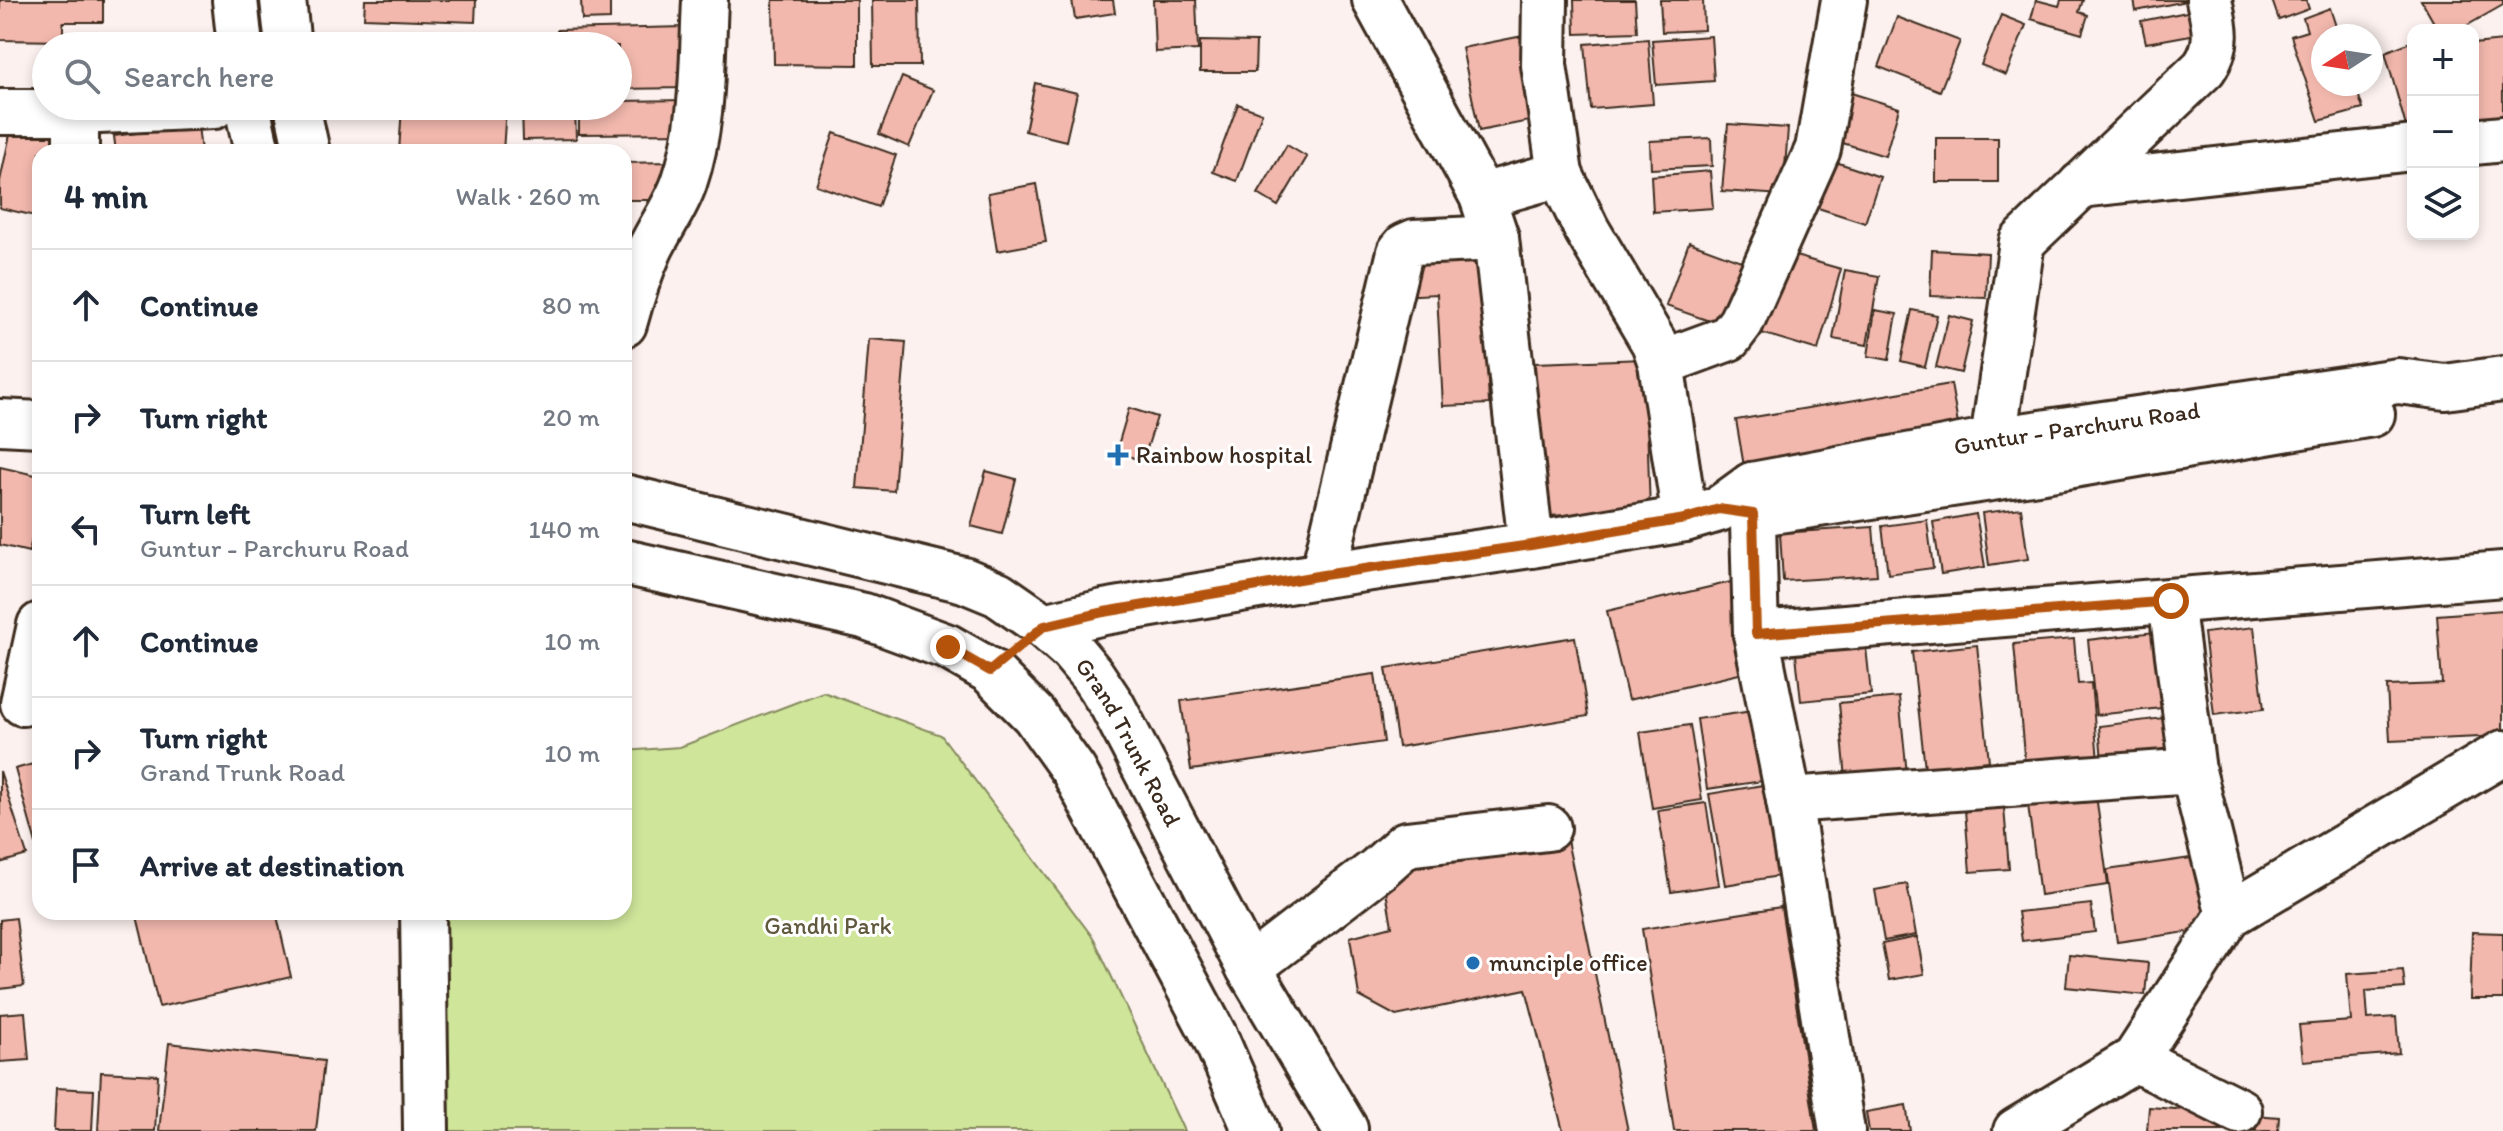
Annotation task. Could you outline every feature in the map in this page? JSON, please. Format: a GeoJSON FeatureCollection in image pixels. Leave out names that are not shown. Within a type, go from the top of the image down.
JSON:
{"type":"FeatureCollection","features":[{"type":"Feature","properties":{"kind":"street"},"geometry":{"type":"LineString","coordinates":[[235,0],[238,32]]}},
{"type":"Feature","properties":{"kind":"street"},"geometry":{"type":"LineString","coordinates":[[283,0],[286,32]]}},
{"type":"Feature","properties":{"kind":"street"},"geometry":{"type":"LineString","coordinates":[[632,294],[650,248],[684,184],[692,152],[700,105],[705,0]]}},
{"type":"Feature","properties":{"kind":"street"},"geometry":{"type":"LineString","coordinates":[[1375,0],[1482,196],[1496,238],[1531,545]]}},
{"type":"Feature","properties":{"kind":"street"},"geometry":{"type":"LineString","coordinates":[[1545,0],[1544,65],[1560,174],[1587,230],[1654,343],[1728,507],[1789,800],[1842,1131]]}},
{"type":"Feature","properties":{"kind":"street"},"geometry":{"type":"LineString","coordinates":[[1661,363],[1729,338],[1741,322],[1818,149],[1844,0]]}},
{"type":"Feature","properties":{"kind":"street"},"geometry":{"type":"LineString","coordinates":[[1998,458],[2022,242],[2204,68],[2216,43],[2209,0]]}},
{"type":"Feature","properties":{"kind":"street"},"geometry":{"type":"LineString","coordinates":[[0,112],[76,132],[140,120]]}},
{"type":"Feature","properties":{"kind":"street"},"geometry":{"type":"LineString","coordinates":[[250,120],[255,144]]}},
{"type":"Feature","properties":{"kind":"street"},"geometry":{"type":"LineString","coordinates":[[300,120],[305,144]]}},
{"type":"Feature","properties":{"kind":"street"},"geometry":{"type":"LineString","coordinates":[[2479,141],[2503,139]]}},
{"type":"Feature","properties":{"kind":"street"},"geometry":{"type":"LineString","coordinates":[[2081,185],[2407,149]]}},
{"type":"Feature","properties":{"kind":"street"},"geometry":{"type":"LineString","coordinates":[[1482,196],[1560,174]]}},
{"type":"Feature","properties":{"kind":"street"},"geometry":{"type":"LineString","coordinates":[[1323,575],[1400,252],[1414,242],[1496,238]]}},
{"type":"Feature","properties":{"kind":"street","name":"Guntur - Parchuru Road"},"geometry":{"type":"LineString","coordinates":[[1044,626],[1104,612],[1323,575],[1531,545],[1998,458],[2177,430],[2402,409],[2445,387],[2503,379]]}},
{"type":"Feature","properties":{"kind":"street"},"geometry":{"type":"LineString","coordinates":[[0,422],[32,424]]}},
{"type":"Feature","properties":{"kind":"street","name":"Grand Trunk Road"},"geometry":{"type":"LineString","coordinates":[[632,499],[964,580],[998,594],[1044,626],[1071,650],[1112,705],[1333,1130]]}},
{"type":"Feature","properties":{"kind":"street"},"geometry":{"type":"LineString","coordinates":[[632,564],[864,616],[948,647],[990,671],[1034,715],[1074,771],[1215,1037],[1256,1131]]}},
{"type":"Feature","properties":{"kind":"street"},"geometry":{"type":"LineString","coordinates":[[1756,634],[2503,574]]}},
{"type":"Feature","properties":{"kind":"street"},"geometry":{"type":"LineString","coordinates":[[2171,601],[2193,771],[2229,915]]}},
{"type":"Feature","properties":{"kind":"street"},"geometry":{"type":"LineString","coordinates":[[990,671],[1044,626]]}},
{"type":"Feature","properties":{"kind":"street"},"geometry":{"type":"LineString","coordinates":[[21,704],[32,658]]}},
{"type":"Feature","properties":{"kind":"street"},"geometry":{"type":"LineString","coordinates":[[2016,1131],[2135,1059],[2229,915],[2503,753]]}},
{"type":"Feature","properties":{"kind":"street"},"geometry":{"type":"LineString","coordinates":[[1789,800],[2193,771]]}},
{"type":"Feature","properties":{"kind":"street"},"geometry":{"type":"LineString","coordinates":[[1249,968],[1406,844],[1548,828]]}},
{"type":"Feature","properties":{"kind":"street"},"geometry":{"type":"LineString","coordinates":[[423,920],[426,1131]]}},
{"type":"Feature","properties":{"kind":"street"},"geometry":{"type":"LineString","coordinates":[[2135,1059],[2239,1111]]}},
{"type":"Feature","properties":{"kind":"green space","name":"Gandhi Park"},"geometry":{"type":"Polygon","coordinates":[[[823,692],[941,735],[1094,939],[1184,1131],[444,1131],[444,920],[632,920],[632,750],[680,747],[823,692]]]}},
{"type":"Feature","properties":{"kind":"building"},"geometry":{"type":"Polygon","coordinates":[[[0,0],[103,0],[103,22],[63,22],[63,32],[32,32],[32,41],[0,40],[0,0]]]}},
{"type":"Feature","properties":{"kind":"building"},"geometry":{"type":"Polygon","coordinates":[[[365,0],[476,0],[475,22],[364,18],[365,0]]]}},
{"type":"Feature","properties":{"kind":"building"},"geometry":{"type":"Polygon","coordinates":[[[581,0],[610,0],[610,19],[582,20],[581,0]]]}},
{"type":"Feature","properties":{"kind":"building"},"geometry":{"type":"Polygon","coordinates":[[[773,0],[857,0],[857,65],[774,64],[773,0]]]}},
{"type":"Feature","properties":{"kind":"building"},"geometry":{"type":"Polygon","coordinates":[[[872,0],[919,0],[920,66],[873,66],[872,0]]]}},
{"type":"Feature","properties":{"kind":"building"},"geometry":{"type":"Polygon","coordinates":[[[1072,0],[1113,0],[1115,13],[1075,19],[1072,0]]]}},
{"type":"Feature","properties":{"kind":"building"},"geometry":{"type":"Polygon","coordinates":[[[1153,0],[1196,0],[1198,50],[1155,52],[1153,0]]]}},
{"type":"Feature","properties":{"kind":"building"},"geometry":{"type":"Polygon","coordinates":[[[1574,0],[1635,0],[1637,32],[1575,34],[1574,0]]]}},
{"type":"Feature","properties":{"kind":"building"},"geometry":{"type":"Polygon","coordinates":[[[1660,0],[1703,0],[1704,30],[1662,32],[1660,0]]]}},
{"type":"Feature","properties":{"kind":"building"},"geometry":{"type":"Polygon","coordinates":[[[2036,0],[2059,6],[2061,0],[2083,0],[2079,12],[2088,15],[2082,34],[2031,19],[2036,0]]]}},
{"type":"Feature","properties":{"kind":"building"},"geometry":{"type":"Polygon","coordinates":[[[2134,0],[2191,0],[2136,11],[2134,0]]]}},
{"type":"Feature","properties":{"kind":"building"},"geometry":{"type":"Polygon","coordinates":[[[2272,0],[2306,0],[2309,9],[2279,20],[2272,0]]]}},
{"type":"Feature","properties":{"kind":"building"},"geometry":{"type":"Polygon","coordinates":[[[2421,0],[2503,0],[2503,5],[2470,24],[2435,24],[2421,0]]]}},
{"type":"Feature","properties":{"kind":"building"},"geometry":{"type":"Polygon","coordinates":[[[2330,8],[2335,24],[2311,24],[2311,96],[2359,96],[2363,109],[2319,121],[2291,36],[2307,31],[2303,18],[2330,8]]]}},
{"type":"Feature","properties":{"kind":"building"},"geometry":{"type":"Polygon","coordinates":[[[2197,10],[2202,33],[2146,43],[2141,21],[2197,10]]]}},
{"type":"Feature","properties":{"kind":"building"},"geometry":{"type":"Polygon","coordinates":[[[2001,15],[2026,25],[2006,75],[1981,65],[2001,15]]]}},
{"type":"Feature","properties":{"kind":"building"},"geometry":{"type":"Polygon","coordinates":[[[1897,17],[1960,41],[1940,91],[1879,67],[1897,17]]]}},
{"type":"Feature","properties":{"kind":"building"},"geometry":{"type":"Polygon","coordinates":[[[685,27],[687,88],[632,89],[632,32],[557,30],[685,27]]]}},
{"type":"Feature","properties":{"kind":"building"},"geometry":{"type":"Polygon","coordinates":[[[1523,36],[1539,119],[1479,131],[1462,48],[1523,36]]]}},
{"type":"Feature","properties":{"kind":"building"},"geometry":{"type":"Polygon","coordinates":[[[1711,36],[1714,81],[1656,85],[1652,40],[1711,36]]]}},
{"type":"Feature","properties":{"kind":"building"},"geometry":{"type":"Polygon","coordinates":[[[1648,39],[1653,104],[1591,109],[1585,44],[1648,39]]]}},
{"type":"Feature","properties":{"kind":"building"},"geometry":{"type":"Polygon","coordinates":[[[1200,41],[1256,42],[1255,72],[1200,72],[1200,41]]]}},
{"type":"Feature","properties":{"kind":"building"},"geometry":{"type":"Polygon","coordinates":[[[2503,41],[2503,124],[2479,126],[2479,43],[2503,41]]]}},
{"type":"Feature","properties":{"kind":"building"},"geometry":{"type":"Polygon","coordinates":[[[2407,43],[2407,130],[2385,52],[2407,43]]]}},
{"type":"Feature","properties":{"kind":"building"},"geometry":{"type":"Polygon","coordinates":[[[902,77],[933,90],[909,147],[879,134],[902,77]]]}},
{"type":"Feature","properties":{"kind":"building"},"geometry":{"type":"Polygon","coordinates":[[[1035,83],[1077,93],[1066,141],[1025,131],[1035,83]]]}},
{"type":"Feature","properties":{"kind":"building"},"geometry":{"type":"Polygon","coordinates":[[[1848,92],[1899,108],[1885,156],[1833,140],[1848,92]]]}},
{"type":"Feature","properties":{"kind":"building"},"geometry":{"type":"Polygon","coordinates":[[[688,100],[689,133],[579,134],[579,120],[632,120],[632,101],[688,100]]]}},
{"type":"Feature","properties":{"kind":"building"},"geometry":{"type":"Polygon","coordinates":[[[1238,104],[1262,113],[1237,181],[1213,172],[1238,104]]]}},
{"type":"Feature","properties":{"kind":"building"},"geometry":{"type":"Polygon","coordinates":[[[401,120],[505,120],[504,144],[400,144],[401,120]]]}},
{"type":"Feature","properties":{"kind":"building"},"geometry":{"type":"Polygon","coordinates":[[[522,120],[575,120],[576,139],[523,140],[522,120]]]}},
{"type":"Feature","properties":{"kind":"building"},"geometry":{"type":"Polygon","coordinates":[[[1728,124],[1788,128],[1783,195],[1722,191],[1728,124]]]}},
{"type":"Feature","properties":{"kind":"building"},"geometry":{"type":"Polygon","coordinates":[[[12,125],[63,136],[61,144],[32,144],[32,215],[0,208],[0,181],[12,125]]]}},
{"type":"Feature","properties":{"kind":"building"},"geometry":{"type":"Polygon","coordinates":[[[198,125],[200,144],[115,144],[114,136],[198,125]]]}},
{"type":"Feature","properties":{"kind":"building"},"geometry":{"type":"Polygon","coordinates":[[[834,133],[896,155],[878,207],[816,185],[834,133]]]}},
{"type":"Feature","properties":{"kind":"building"},"geometry":{"type":"Polygon","coordinates":[[[1711,138],[1712,166],[1651,169],[1650,141],[1711,138]]]}},
{"type":"Feature","properties":{"kind":"building"},"geometry":{"type":"Polygon","coordinates":[[[1936,138],[1998,138],[1998,182],[1936,182],[1936,138]]]}},
{"type":"Feature","properties":{"kind":"building"},"geometry":{"type":"Polygon","coordinates":[[[1287,145],[1307,157],[1278,206],[1258,194],[1287,145]]]}},
{"type":"Feature","properties":{"kind":"building"},"geometry":{"type":"Polygon","coordinates":[[[1830,160],[1880,177],[1865,223],[1815,207],[1830,160]]]}},
{"type":"Feature","properties":{"kind":"building"},"geometry":{"type":"Polygon","coordinates":[[[668,162],[669,200],[632,200],[632,163],[668,162]]]}},
{"type":"Feature","properties":{"kind":"building"},"geometry":{"type":"Polygon","coordinates":[[[1710,171],[1713,208],[1653,212],[1651,176],[1710,171]]]}},
{"type":"Feature","properties":{"kind":"building"},"geometry":{"type":"Polygon","coordinates":[[[1036,184],[1046,242],[997,251],[988,193],[1036,184]]]}},
{"type":"Feature","properties":{"kind":"building"},"geometry":{"type":"Polygon","coordinates":[[[1689,242],[1744,262],[1721,325],[1666,306],[1689,242]]]}},
{"type":"Feature","properties":{"kind":"building"},"geometry":{"type":"Polygon","coordinates":[[[1932,250],[1988,253],[1986,298],[1930,296],[1932,250]]]}},
{"type":"Feature","properties":{"kind":"building"},"geometry":{"type":"Polygon","coordinates":[[[1778,251],[1841,269],[1818,350],[1755,331],[1778,251]]]}},
{"type":"Feature","properties":{"kind":"building"},"geometry":{"type":"Polygon","coordinates":[[[1406,255],[1482,259],[1489,404],[1443,406],[1437,294],[1398,296],[1406,255]]]}},
{"type":"Feature","properties":{"kind":"building"},"geometry":{"type":"Polygon","coordinates":[[[1845,270],[1879,276],[1867,345],[1833,339],[1845,270]]]}},
{"type":"Feature","properties":{"kind":"building"},"geometry":{"type":"Polygon","coordinates":[[[1875,310],[1897,314],[1889,360],[1868,356],[1875,310]]]}},
{"type":"Feature","properties":{"kind":"building"},"geometry":{"type":"Polygon","coordinates":[[[1912,310],[1937,315],[1925,367],[1901,361],[1912,310]]]}},
{"type":"Feature","properties":{"kind":"building"},"geometry":{"type":"Polygon","coordinates":[[[1949,315],[1973,321],[1961,373],[1936,367],[1949,315]]]}},
{"type":"Feature","properties":{"kind":"building"},"geometry":{"type":"Polygon","coordinates":[[[869,339],[906,342],[894,491],[857,488],[869,339]]]}},
{"type":"Feature","properties":{"kind":"building"},"geometry":{"type":"Polygon","coordinates":[[[1645,359],[1650,513],[1541,516],[1535,363],[1645,359]]]}},
{"type":"Feature","properties":{"kind":"building"},"geometry":{"type":"Polygon","coordinates":[[[1951,384],[1960,436],[1745,472],[1736,420],[1951,384]]]}},
{"type":"Feature","properties":{"kind":"building"},"geometry":{"type":"Polygon","coordinates":[[[1129,408],[1157,417],[1143,461],[1116,452],[1129,408]]]}},
{"type":"Feature","properties":{"kind":"building"},"geometry":{"type":"Polygon","coordinates":[[[0,467],[32,474],[32,539],[29,552],[0,545],[0,467]]]}},
{"type":"Feature","properties":{"kind":"building"},"geometry":{"type":"Polygon","coordinates":[[[986,471],[1016,479],[1002,534],[971,526],[986,471]]]}},
{"type":"Feature","properties":{"kind":"building"},"geometry":{"type":"Polygon","coordinates":[[[2021,508],[2028,559],[1989,565],[1982,513],[2021,508]]]}},
{"type":"Feature","properties":{"kind":"building"},"geometry":{"type":"Polygon","coordinates":[[[1976,514],[1985,567],[1941,574],[1933,522],[1976,514]]]}},
{"type":"Feature","properties":{"kind":"building"},"geometry":{"type":"Polygon","coordinates":[[[1927,520],[1933,568],[1888,574],[1882,526],[1927,520]]]}},
{"type":"Feature","properties":{"kind":"building"},"geometry":{"type":"Polygon","coordinates":[[[1873,527],[1877,575],[1783,581],[1780,533],[1873,527]]]}},
{"type":"Feature","properties":{"kind":"building"},"geometry":{"type":"Polygon","coordinates":[[[1731,582],[1752,671],[1628,700],[1607,611],[1731,582]]]}},
{"type":"Feature","properties":{"kind":"building"},"geometry":{"type":"Polygon","coordinates":[[[2503,610],[2503,736],[2390,741],[2387,686],[2442,684],[2437,615],[2503,610]]]}},
{"type":"Feature","properties":{"kind":"building"},"geometry":{"type":"Polygon","coordinates":[[[2254,627],[2264,709],[2214,715],[2204,633],[2254,627]]]}},
{"type":"Feature","properties":{"kind":"building"},"geometry":{"type":"Polygon","coordinates":[[[2163,631],[2171,707],[2096,715],[2088,640],[2163,631]]]}},
{"type":"Feature","properties":{"kind":"building"},"geometry":{"type":"Polygon","coordinates":[[[1575,637],[1588,716],[1398,747],[1386,668],[1575,637]]]}},
{"type":"Feature","properties":{"kind":"building"},"geometry":{"type":"Polygon","coordinates":[[[2074,639],[2078,684],[2091,683],[2098,760],[2025,766],[2014,644],[2074,639]]]}},
{"type":"Feature","properties":{"kind":"building"},"geometry":{"type":"Polygon","coordinates":[[[1977,645],[1989,761],[1925,768],[1912,652],[1977,645]]]}},
{"type":"Feature","properties":{"kind":"building"},"geometry":{"type":"Polygon","coordinates":[[[1866,647],[1871,694],[1801,701],[1796,655],[1866,647]]]}},
{"type":"Feature","properties":{"kind":"building"},"geometry":{"type":"Polygon","coordinates":[[[1375,674],[1384,742],[1191,770],[1181,701],[1375,674]]]}},
{"type":"Feature","properties":{"kind":"building"},"geometry":{"type":"Polygon","coordinates":[[[1899,697],[1907,774],[1846,779],[1839,703],[1899,697]]]}},
{"type":"Feature","properties":{"kind":"building"},"geometry":{"type":"Polygon","coordinates":[[[1753,711],[1763,781],[1707,789],[1697,719],[1753,711]]]}},
{"type":"Feature","properties":{"kind":"building"},"geometry":{"type":"Polygon","coordinates":[[[2171,717],[2175,752],[2102,761],[2099,726],[2171,717]]]}},
{"type":"Feature","properties":{"kind":"building"},"geometry":{"type":"Polygon","coordinates":[[[1690,725],[1702,800],[1652,808],[1640,732],[1690,725]]]}},
{"type":"Feature","properties":{"kind":"building"},"geometry":{"type":"Polygon","coordinates":[[[32,764],[32,830],[15,769],[32,764]]]}},
{"type":"Feature","properties":{"kind":"building"},"geometry":{"type":"Polygon","coordinates":[[[0,771],[27,855],[0,863],[0,771]]]}},
{"type":"Feature","properties":{"kind":"building"},"geometry":{"type":"Polygon","coordinates":[[[1763,785],[1779,876],[1725,885],[1709,794],[1763,785]]]}},
{"type":"Feature","properties":{"kind":"building"},"geometry":{"type":"Polygon","coordinates":[[[2003,795],[2009,869],[1970,872],[1964,798],[2003,795]]]}},
{"type":"Feature","properties":{"kind":"building"},"geometry":{"type":"Polygon","coordinates":[[[2096,795],[2108,885],[2040,895],[2028,805],[2096,795]]]}},
{"type":"Feature","properties":{"kind":"building"},"geometry":{"type":"Polygon","coordinates":[[[1706,803],[1719,885],[1671,892],[1658,810],[1706,803]]]}},
{"type":"Feature","properties":{"kind":"building","name":"munciple office"},"geometry":{"type":"Polygon","coordinates":[[[1567,840],[1628,1131],[1563,1131],[1526,989],[1396,1016],[1359,996],[1350,937],[1392,926],[1383,874],[1567,840]]]}},
{"type":"Feature","properties":{"kind":"building"},"geometry":{"type":"Polygon","coordinates":[[[2205,856],[2215,928],[2117,942],[2107,870],[2205,856]]]}},
{"type":"Feature","properties":{"kind":"building"},"geometry":{"type":"Polygon","coordinates":[[[1907,884],[1916,935],[1884,941],[1875,890],[1907,884]]]}},
{"type":"Feature","properties":{"kind":"building"},"geometry":{"type":"Polygon","coordinates":[[[2091,904],[2095,932],[2022,941],[2018,912],[2091,904]]]}},
{"type":"Feature","properties":{"kind":"building"},"geometry":{"type":"Polygon","coordinates":[[[1781,907],[1816,1131],[1674,1131],[1642,929],[1781,907]]]}},
{"type":"Feature","properties":{"kind":"building"},"geometry":{"type":"Polygon","coordinates":[[[16,918],[24,986],[0,989],[0,920],[16,918]]]}},
{"type":"Feature","properties":{"kind":"building"},"geometry":{"type":"Polygon","coordinates":[[[138,920],[278,920],[291,977],[159,1007],[138,920]]]}},
{"type":"Feature","properties":{"kind":"building"},"geometry":{"type":"Polygon","coordinates":[[[2472,932],[2503,933],[2503,999],[2470,999],[2472,932]]]}},
{"type":"Feature","properties":{"kind":"building"},"geometry":{"type":"Polygon","coordinates":[[[1917,937],[1924,974],[1889,980],[1882,944],[1917,937]]]}},
{"type":"Feature","properties":{"kind":"building"},"geometry":{"type":"Polygon","coordinates":[[[2069,955],[2148,963],[2145,995],[2066,987],[2069,955]]]}},
{"type":"Feature","properties":{"kind":"building"},"geometry":{"type":"Polygon","coordinates":[[[2403,970],[2405,988],[2366,991],[2368,1019],[2396,1017],[2399,1053],[2303,1061],[2299,1025],[2351,1021],[2347,974],[2403,970]]]}},
{"type":"Feature","properties":{"kind":"building"},"geometry":{"type":"Polygon","coordinates":[[[25,1012],[29,1060],[0,1062],[0,1014],[25,1012]]]}},
{"type":"Feature","properties":{"kind":"building"},"geometry":{"type":"Polygon","coordinates":[[[169,1043],[324,1061],[316,1131],[159,1131],[169,1043]]]}},
{"type":"Feature","properties":{"kind":"building"},"geometry":{"type":"Polygon","coordinates":[[[101,1072],[158,1075],[155,1131],[98,1131],[101,1072]]]}},
{"type":"Feature","properties":{"kind":"building"},"geometry":{"type":"Polygon","coordinates":[[[56,1088],[94,1090],[92,1131],[54,1131],[56,1088]]]}},
{"type":"Feature","properties":{"kind":"building"},"geometry":{"type":"Polygon","coordinates":[[[1906,1105],[1910,1131],[1869,1131],[1866,1112],[1906,1105]]]}},
{"type":"Feature","properties":{"kind":"building"},"geometry":{"type":"Polygon","coordinates":[[[2149,1107],[2279,1117],[2278,1131],[2147,1131],[2149,1107]]]}},
{"type":"Feature","properties":{"kind":"place","name":"Rainbow hospital"},"geometry":{"type":"Point","coordinates":[1118,455]}},
{"type":"Feature","properties":{"kind":"place","name":"munciple office"},"geometry":{"type":"Point","coordinates":[1473,963]}},
{"type":"Feature","properties":{"kind":"route"},"geometry":{"type":"LineString","coordinates":[[948,647],[990,671],[1044,626],[1104,612],[1416,560],[1531,545],[1685,519],[1719,509],[1753,514],[1756,634],[2171,601]]}}]}
